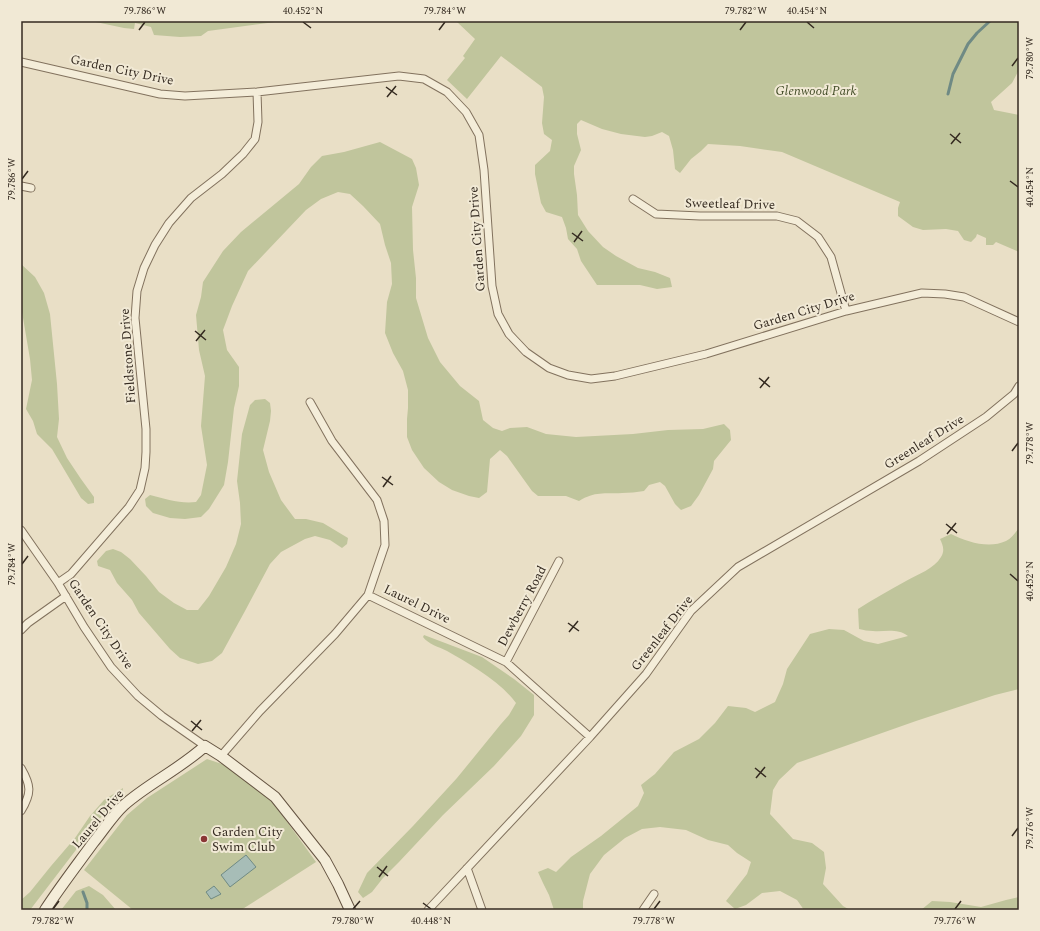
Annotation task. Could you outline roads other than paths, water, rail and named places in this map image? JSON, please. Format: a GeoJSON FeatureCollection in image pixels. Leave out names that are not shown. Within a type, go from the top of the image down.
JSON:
{"type":"FeatureCollection","features":[{"type":"Feature","properties":{"kind":"street","name":"Garden City Drive"},"geometry":{"type":"LineString","coordinates":[[21,62],[160,94],[185,96],[258,92],[399,76],[424,79],[447,92],[466,112],[479,135],[484,170],[492,286],[498,314],[509,334],[526,352],[549,368],[568,375],[591,379],[615,376],[706,354],[846,311],[922,293],[964,297],[1019,322]]}},
{"type":"Feature","properties":{"kind":"street","name":"Fieldstone Drive"},"geometry":{"type":"LineString","coordinates":[[58,584],[72,574],[129,507],[140,490],[145,468],[146,429],[135,318],[137,291],[144,268],[155,245],[168,224],[191,198],[222,174],[243,154],[255,139],[258,122],[258,92]]}},
{"type":"Feature","properties":{"kind":"street"},"geometry":{"type":"LineString","coordinates":[[21,186],[31,188]]}},
{"type":"Feature","properties":{"kind":"street","name":"Sweetleaf Drive"},"geometry":{"type":"LineString","coordinates":[[633,199],[656,214],[700,216],[777,216],[797,221],[818,236],[830,257],[846,311]]}},
{"type":"Feature","properties":{"kind":"street","name":"Greenleaf Drive"},"geometry":{"type":"LineString","coordinates":[[428,910],[590,737],[646,674],[691,611],[738,568],[919,461],[986,417],[1014,394],[1019,386]]}},
{"type":"Feature","properties":{"kind":"street"},"geometry":{"type":"LineString","coordinates":[[310,402],[332,441],[377,500],[384,520],[385,545],[368,595]]}},
{"type":"Feature","properties":{"kind":"street","name":"Garden City Drive"},"geometry":{"type":"LineString","coordinates":[[21,530],[112,667],[138,696],[162,716],[221,756],[275,797],[325,860],[350,910]]}},
{"type":"Feature","properties":{"kind":"street","name":"Dewberry Road"},"geometry":{"type":"LineString","coordinates":[[506,662],[560,561]]}},
{"type":"Feature","properties":{"kind":"street","name":"Laurel Drive"},"geometry":{"type":"LineString","coordinates":[[221,756],[260,711],[335,634],[368,595],[506,662],[590,737]]}},
{"type":"Feature","properties":{"kind":"street"},"geometry":{"type":"LineString","coordinates":[[21,630],[28,623],[66,596]]}},
{"type":"Feature","properties":{"kind":"street","name":"Laurel Drive"},"geometry":{"type":"LineString","coordinates":[[44,910],[122,807],[146,788],[194,756],[205,746]]}},
{"type":"Feature","properties":{"kind":"street"},"geometry":{"type":"LineString","coordinates":[[21,768],[30,786],[29,794],[21,810]]}},
{"type":"Feature","properties":{"kind":"street"},"geometry":{"type":"LineString","coordinates":[[466,868],[482,910]]}},
{"type":"Feature","properties":{"kind":"street"},"geometry":{"type":"LineString","coordinates":[[643,910],[654,894]]}},
{"type":"Feature","properties":{"kind":"water"},"geometry":{"type":"Polygon","coordinates":[[[246,855],[256,867],[230,887],[221,875],[246,855]]]}},
{"type":"Feature","properties":{"kind":"water"},"geometry":{"type":"Polygon","coordinates":[[[214,886],[221,894],[211,899],[206,892],[214,886]]]}},
{"type":"Feature","properties":{"kind":"waterway"},"geometry":{"type":"LineString","coordinates":[[948,94],[953,74],[968,44],[990,21]]}},
{"type":"Feature","properties":{"kind":"waterway"},"geometry":{"type":"LineString","coordinates":[[83,892],[87,903],[87,910]]}},
{"type":"Feature","properties":{"kind":"place","name":"Garden City Swim Club"},"geometry":{"type":"Point","coordinates":[204,839]}},
{"type":"Feature","properties":{"kind":"park label","name":"Glenwood Park"},"geometry":{"type":"Point","coordinates":[816,91]}}]}
